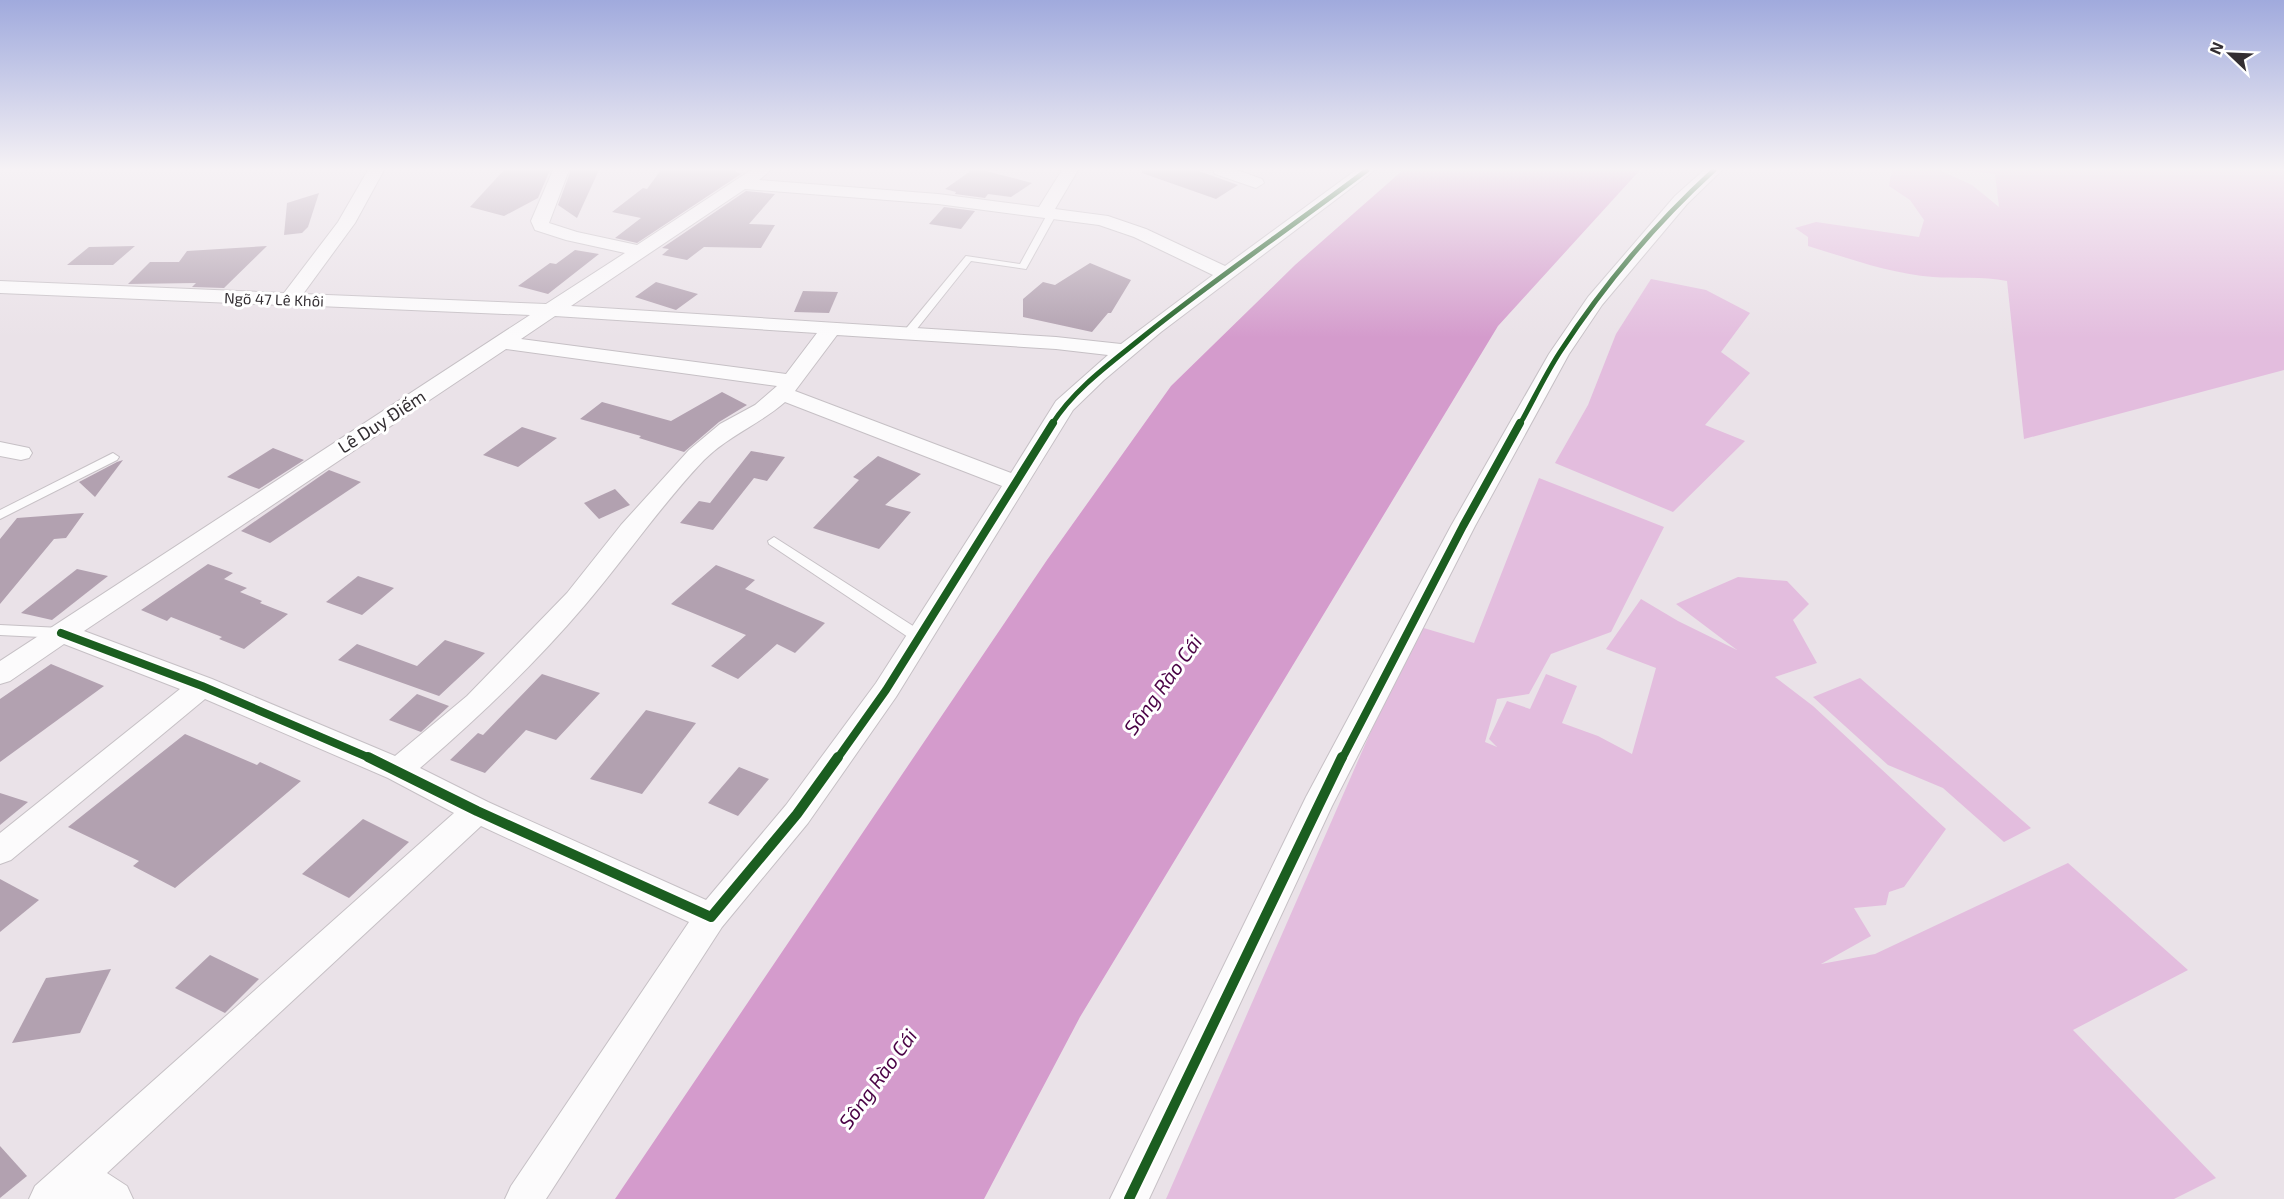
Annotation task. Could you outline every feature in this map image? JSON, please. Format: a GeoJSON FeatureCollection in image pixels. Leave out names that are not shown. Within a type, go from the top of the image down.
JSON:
{"type":"FeatureCollection","features":[{"type":"Feature","properties":{"kind":"street"},"geometry":{"type":"LineString","coordinates":[[288,301],[344,226]]}},
{"type":"Feature","properties":{"kind":"street"},"geometry":{"type":"LineString","coordinates":[[541,226],[572,237],[640,251]]}},
{"type":"Feature","properties":{"kind":"street","name":"Lê Duy Điếm"},"geometry":{"type":"LineString","coordinates":[[0,674],[678,226]]}},
{"type":"Feature","properties":{"kind":"street"},"geometry":{"type":"LineString","coordinates":[[1120,226],[1224,273]]}},
{"type":"Feature","properties":{"kind":"street"},"geometry":{"type":"LineString","coordinates":[[524,1199],[711,917],[797,814],[886,690],[1064,406],[1080,389],[1125,351],[1224,273],[1289,226]]}},
{"type":"Feature","properties":{"kind":"street"},"geometry":{"type":"LineString","coordinates":[[1129,1199],[1317,806],[1463,526],[1558,354],[1603,292],[1659,226]]}},
{"type":"Feature","properties":{"kind":"street","name":"Ngõ 47 Lê Khôi"},"geometry":{"type":"LineString","coordinates":[[0,287],[288,301],[549,310],[1056,343],[1125,351]]}},
{"type":"Feature","properties":{"kind":"street"},"geometry":{"type":"LineString","coordinates":[[398,770],[477,703],[576,599],[630,531],[697,455],[728,429],[763,410],[786,387],[832,328]]}},
{"type":"Feature","properties":{"kind":"street"},"geometry":{"type":"LineString","coordinates":[[503,343],[786,387],[1016,483]]}},
{"type":"Feature","properties":{"kind":"street"},"geometry":{"type":"LineString","coordinates":[[61,633],[202,686],[398,770],[477,811],[711,917]]}},
{"type":"Feature","properties":{"kind":"street"},"geometry":{"type":"LineString","coordinates":[[0,851],[202,686]]}},
{"type":"Feature","properties":{"kind":"street"},"geometry":{"type":"LineString","coordinates":[[48,1199],[477,811]]}},
{"type":"Feature","properties":{"kind":"street"},"geometry":{"type":"LineString","coordinates":[[76,1176],[114,1199]]}},
{"type":"Feature","properties":{"kind":"lane"},"geometry":{"type":"LineString","coordinates":[[908,333],[969,258],[1023,267],[1042,226]]}},
{"type":"Feature","properties":{"kind":"lane"},"geometry":{"type":"LineString","coordinates":[[0,515],[114,457]]}},
{"type":"Feature","properties":{"kind":"lane"},"geometry":{"type":"LineString","coordinates":[[774,541],[920,637]]}},
{"type":"Feature","properties":{"kind":"lane"},"geometry":{"type":"LineString","coordinates":[[0,630],[61,633]]}},
{"type":"Feature","properties":{"kind":"shaded area"},"geometry":{"type":"Polygon","coordinates":[[[1843,226],[1919,237],[1922,226],[2284,226],[2284,370],[2024,439],[2007,281],[1933,277],[1886,269],[1808,246],[1808,237],[1795,228],[1843,226]]]}},
{"type":"Feature","properties":{"kind":"shaded area"},"geometry":{"type":"Polygon","coordinates":[[[1651,279],[1706,290],[1750,313],[1721,352],[1750,373],[1705,425],[1745,441],[1673,512],[1555,463],[1588,405],[1616,334],[1651,279]]]}},
{"type":"Feature","properties":{"kind":"shaded area"},"geometry":{"type":"Polygon","coordinates":[[[1539,478],[1664,527],[1611,632],[1551,654],[1529,694],[1497,699],[1485,742],[1497,747],[1489,739],[1507,701],[1530,709],[1546,674],[1577,686],[1562,723],[1598,736],[1632,754],[1656,668],[1606,649],[1641,599],[1678,621],[1737,650],[1676,604],[1738,577],[1787,581],[1809,604],[1793,620],[1817,663],[1775,677],[1813,706],[1946,829],[1904,887],[1889,892],[1886,905],[1854,908],[1871,936],[1821,964],[1875,954],[2068,863],[2188,970],[2073,1030],[2216,1178],[2174,1199],[1166,1199],[1417,626],[1474,643],[1539,478]]]}},
{"type":"Feature","properties":{"kind":"shaded area"},"geometry":{"type":"Polygon","coordinates":[[[1860,678],[2031,828],[2004,842],[1943,788],[1888,765],[1813,697],[1860,678]]]}},
{"type":"Feature","properties":{"kind":"water","name":"Sông Rào Cái"},"geometry":{"type":"Polygon","coordinates":[[[1339,226],[1589,226],[1498,326],[1080,1017],[984,1199],[615,1199],[1047,560],[1171,386],[1295,265],[1339,226]]]}},
{"type":"Feature","properties":{"kind":"building"},"geometry":{"type":"Polygon","coordinates":[[[285,226],[308,226],[302,233],[284,235],[285,226]]]}},
{"type":"Feature","properties":{"kind":"building"},"geometry":{"type":"Polygon","coordinates":[[[631,226],[663,226],[637,243],[615,238],[631,226]]]}},
{"type":"Feature","properties":{"kind":"building"},"geometry":{"type":"Polygon","coordinates":[[[694,226],[774,226],[761,248],[704,247],[687,260],[662,255],[669,249],[662,248],[694,226]]]}},
{"type":"Feature","properties":{"kind":"building"},"geometry":{"type":"Polygon","coordinates":[[[942,226],[963,226],[961,229],[942,226]]]}},
{"type":"Feature","properties":{"kind":"building"},"geometry":{"type":"Polygon","coordinates":[[[135,246],[113,265],[67,265],[89,247],[135,246]]]}},
{"type":"Feature","properties":{"kind":"building"},"geometry":{"type":"Polygon","coordinates":[[[267,246],[224,288],[192,287],[196,283],[128,284],[150,262],[179,262],[187,251],[267,246]]]}},
{"type":"Feature","properties":{"kind":"building"},"geometry":{"type":"Polygon","coordinates":[[[575,250],[599,254],[548,294],[518,286],[550,263],[556,264],[575,250]]]}},
{"type":"Feature","properties":{"kind":"building"},"geometry":{"type":"Polygon","coordinates":[[[1090,263],[1131,280],[1111,313],[1108,313],[1092,332],[1023,317],[1023,299],[1043,282],[1055,285],[1090,263]]]}},
{"type":"Feature","properties":{"kind":"building"},"geometry":{"type":"Polygon","coordinates":[[[656,282],[698,294],[676,310],[635,297],[656,282]]]}},
{"type":"Feature","properties":{"kind":"building"},"geometry":{"type":"Polygon","coordinates":[[[803,291],[838,292],[829,313],[794,312],[803,291]]]}},
{"type":"Feature","properties":{"kind":"building"},"geometry":{"type":"Polygon","coordinates":[[[722,392],[747,405],[719,422],[684,452],[639,438],[641,436],[580,419],[602,402],[671,421],[722,392]]]}},
{"type":"Feature","properties":{"kind":"building"},"geometry":{"type":"Polygon","coordinates":[[[522,427],[557,438],[518,467],[483,455],[522,427]]]}},
{"type":"Feature","properties":{"kind":"building"},"geometry":{"type":"Polygon","coordinates":[[[273,448],[304,460],[259,489],[227,477],[273,448]]]}},
{"type":"Feature","properties":{"kind":"building"},"geometry":{"type":"Polygon","coordinates":[[[751,451],[785,457],[767,481],[754,478],[713,530],[680,523],[699,501],[710,503],[751,451]]]}},
{"type":"Feature","properties":{"kind":"building"},"geometry":{"type":"Polygon","coordinates":[[[878,456],[921,474],[885,505],[911,512],[879,549],[813,528],[859,480],[853,477],[878,456]]]}},
{"type":"Feature","properties":{"kind":"building"},"geometry":{"type":"Polygon","coordinates":[[[123,460],[95,497],[79,482],[117,462],[123,460]]]}},
{"type":"Feature","properties":{"kind":"building"},"geometry":{"type":"Polygon","coordinates":[[[329,470],[361,482],[270,543],[241,531],[329,470]]]}},
{"type":"Feature","properties":{"kind":"building"},"geometry":{"type":"Polygon","coordinates":[[[615,489],[630,505],[599,519],[584,503],[615,489]]]}},
{"type":"Feature","properties":{"kind":"building"},"geometry":{"type":"Polygon","coordinates":[[[84,513],[66,538],[54,539],[0,604],[0,539],[17,518],[84,513]]]}},
{"type":"Feature","properties":{"kind":"building"},"geometry":{"type":"Polygon","coordinates":[[[208,564],[233,573],[224,579],[247,588],[240,592],[288,614],[244,649],[219,639],[222,637],[171,617],[167,621],[141,610],[208,564]]]}},
{"type":"Feature","properties":{"kind":"building"},"geometry":{"type":"Polygon","coordinates":[[[716,565],[755,580],[745,589],[825,623],[795,653],[777,644],[738,679],[711,666],[746,635],[671,604],[716,565]]]}},
{"type":"Feature","properties":{"kind":"building"},"geometry":{"type":"Polygon","coordinates":[[[77,569],[108,576],[52,620],[21,613],[77,569]]]}},
{"type":"Feature","properties":{"kind":"building"},"geometry":{"type":"Polygon","coordinates":[[[358,576],[394,588],[362,615],[326,602],[358,576]]]}},
{"type":"Feature","properties":{"kind":"building"},"geometry":{"type":"Polygon","coordinates":[[[445,640],[485,653],[439,696],[338,660],[357,644],[417,666],[445,640]]]}},
{"type":"Feature","properties":{"kind":"building"},"geometry":{"type":"Polygon","coordinates":[[[51,664],[104,686],[0,762],[0,699],[51,664]]]}},
{"type":"Feature","properties":{"kind":"building"},"geometry":{"type":"Polygon","coordinates":[[[542,674],[600,693],[556,740],[526,730],[485,773],[450,760],[478,733],[483,735],[542,674]]]}},
{"type":"Feature","properties":{"kind":"building"},"geometry":{"type":"Polygon","coordinates":[[[417,694],[449,706],[421,732],[389,720],[417,694]]]}},
{"type":"Feature","properties":{"kind":"building"},"geometry":{"type":"Polygon","coordinates":[[[646,710],[696,723],[642,794],[590,779],[646,710]]]}},
{"type":"Feature","properties":{"kind":"building"},"geometry":{"type":"Polygon","coordinates":[[[185,734],[257,765],[260,762],[301,781],[175,888],[133,866],[139,861],[68,827],[185,734]]]}},
{"type":"Feature","properties":{"kind":"building"},"geometry":{"type":"Polygon","coordinates":[[[739,767],[769,779],[738,816],[708,803],[739,767]]]}},
{"type":"Feature","properties":{"kind":"building"},"geometry":{"type":"Polygon","coordinates":[[[0,793],[28,802],[0,825],[0,793]]]}},
{"type":"Feature","properties":{"kind":"building"},"geometry":{"type":"Polygon","coordinates":[[[363,819],[409,842],[349,898],[302,874],[363,819]]]}},
{"type":"Feature","properties":{"kind":"building"},"geometry":{"type":"Polygon","coordinates":[[[0,879],[39,900],[0,932],[0,879]]]}},
{"type":"Feature","properties":{"kind":"building"},"geometry":{"type":"Polygon","coordinates":[[[210,955],[259,979],[225,1013],[175,988],[210,955]]]}},
{"type":"Feature","properties":{"kind":"building"},"geometry":{"type":"Polygon","coordinates":[[[111,969],[80,1033],[12,1043],[46,978],[111,969]]]}},
{"type":"Feature","properties":{"kind":"building"},"geometry":{"type":"Polygon","coordinates":[[[0,1146],[27,1176],[0,1198],[0,1146]]]}},
{"type":"Feature","properties":{"kind":"cycle path"},"geometry":{"type":"LineString","coordinates":[[61,633],[202,686],[398,770],[477,811],[711,917],[797,814],[886,690],[1064,406],[1096,375],[1154,328],[1292,226]]}},
{"type":"Feature","properties":{"kind":"cycle path"},"geometry":{"type":"LineString","coordinates":[[1129,1199],[1317,806],[1463,526],[1559,354],[1595,301],[1659,226]]}}]}
